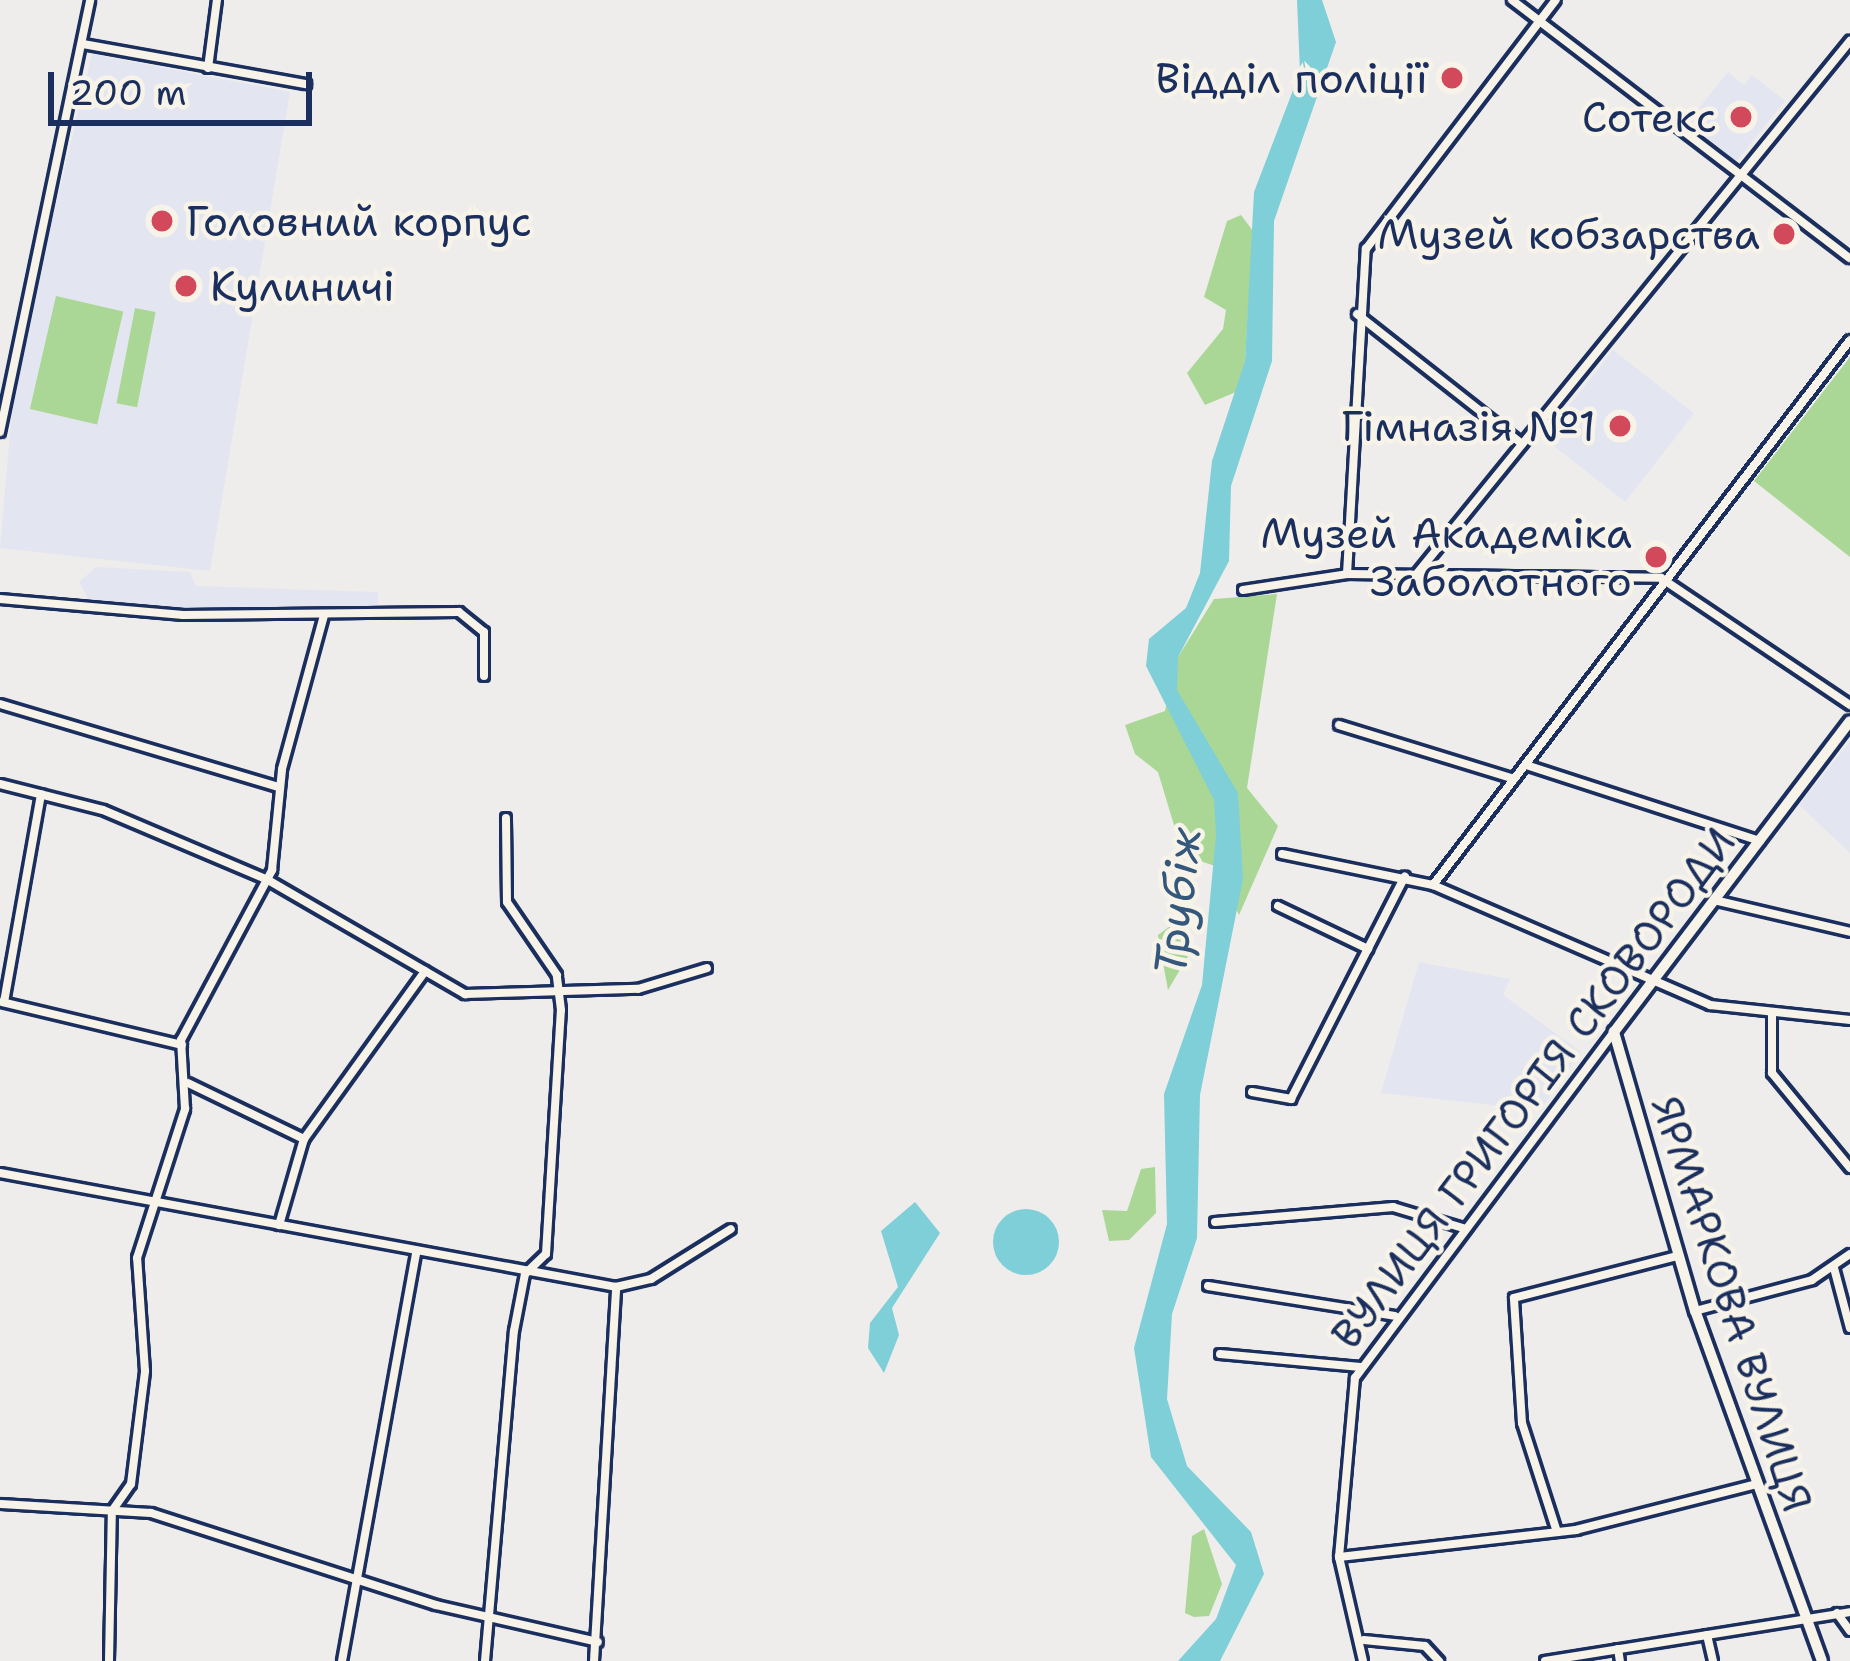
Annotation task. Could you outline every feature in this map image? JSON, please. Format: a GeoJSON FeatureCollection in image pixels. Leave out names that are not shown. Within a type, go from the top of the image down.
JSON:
{"type":"FeatureCollection","features":[{"type":"Feature","properties":{"kind":"street"},"geometry":{"type":"LineString","coordinates":[[0,432],[90,0]]}},
{"type":"Feature","properties":{"kind":"street"},"geometry":{"type":"LineString","coordinates":[[208,68],[217,0]]}},
{"type":"Feature","properties":{"kind":"street"},"geometry":{"type":"LineString","coordinates":[[1512,0],[1850,258]]}},
{"type":"Feature","properties":{"kind":"street"},"geometry":{"type":"LineString","coordinates":[[1347,574],[1356,314],[1371,238],[1556,0]]}},
{"type":"Feature","properties":{"kind":"street"},"geometry":{"type":"LineString","coordinates":[[1414,576],[1850,40]]}},
{"type":"Feature","properties":{"kind":"street"},"geometry":{"type":"LineString","coordinates":[[82,44],[306,84]]}},
{"type":"Feature","properties":{"kind":"street"},"geometry":{"type":"LineString","coordinates":[[1356,314],[1522,444]]}},
{"type":"Feature","properties":{"kind":"street"},"geometry":{"type":"LineString","coordinates":[[1433,885],[1850,340]]}},
{"type":"Feature","properties":{"kind":"street"},"geometry":{"type":"LineString","coordinates":[[1244,590],[1347,574],[1670,581],[1850,705]]}},
{"type":"Feature","properties":{"kind":"street"},"geometry":{"type":"LineString","coordinates":[[0,598],[324,615],[465,614],[484,632],[484,676]]}},
{"type":"Feature","properties":{"kind":"street"},"geometry":{"type":"LineString","coordinates":[[109,1661],[112,1510],[137,1454],[146,1324],[136,1266],[188,1084],[182,1045],[268,880],[279,787],[324,615]]}},
{"type":"Feature","properties":{"kind":"street"},"geometry":{"type":"LineString","coordinates":[[0,704],[279,787]]}},
{"type":"Feature","properties":{"kind":"street","name":"ВУЛИЦЯ ГРИГОРІЯ СКОВОРОДИ"},"geometry":{"type":"LineString","coordinates":[[1363,1661],[1364,1640],[1339,1557],[1343,1426],[1360,1367],[1850,721]]}},
{"type":"Feature","properties":{"kind":"street"},"geometry":{"type":"LineString","coordinates":[[1339,725],[1514,779]]}},
{"type":"Feature","properties":{"kind":"street"},"geometry":{"type":"LineString","coordinates":[[1526,765],[1760,841]]}},
{"type":"Feature","properties":{"kind":"street"},"geometry":{"type":"LineString","coordinates":[[0,784],[41,794],[268,880],[472,996],[638,989],[707,968]]}},
{"type":"Feature","properties":{"kind":"street"},"geometry":{"type":"LineString","coordinates":[[41,794],[2,1002],[182,1045]]}},
{"type":"Feature","properties":{"kind":"street"},"geometry":{"type":"LineString","coordinates":[[485,1661],[525,1274],[546,1254],[560,990],[507,902],[506,818]]}},
{"type":"Feature","properties":{"kind":"street"},"geometry":{"type":"LineString","coordinates":[[1282,854],[1433,885],[1656,977],[1710,1005],[1850,1020]]}},
{"type":"Feature","properties":{"kind":"street"},"geometry":{"type":"LineString","coordinates":[[1252,1092],[1291,1099],[1405,876]]}},
{"type":"Feature","properties":{"kind":"street"},"geometry":{"type":"LineString","coordinates":[[1714,900],[1850,932]]}},
{"type":"Feature","properties":{"kind":"street"},"geometry":{"type":"LineString","coordinates":[[1278,906],[1368,949]]}},
{"type":"Feature","properties":{"kind":"street"},"geometry":{"type":"LineString","coordinates":[[279,1226],[304,1139],[425,970]]}},
{"type":"Feature","properties":{"kind":"street"},"geometry":{"type":"LineString","coordinates":[[1772,1014],[1772,1073],[1850,1168]]}},
{"type":"Feature","properties":{"kind":"street","name":"ЯРМАРКОВА ВУЛИЦЯ"},"geometry":{"type":"LineString","coordinates":[[1614,1032],[1695,1311],[1822,1661]]}},
{"type":"Feature","properties":{"kind":"street"},"geometry":{"type":"LineString","coordinates":[[188,1084],[304,1139]]}},
{"type":"Feature","properties":{"kind":"street"},"geometry":{"type":"LineString","coordinates":[[0,1173],[155,1199],[525,1274],[616,1287],[652,1279],[731,1229]]}},
{"type":"Feature","properties":{"kind":"street"},"geometry":{"type":"LineString","coordinates":[[1215,1222],[1399,1208],[1463,1228]]}},
{"type":"Feature","properties":{"kind":"street"},"geometry":{"type":"LineString","coordinates":[[343,1661],[352,1578],[416,1253]]}},
{"type":"Feature","properties":{"kind":"street"},"geometry":{"type":"LineString","coordinates":[[1695,1311],[1834,1268],[1850,1254]]}},
{"type":"Feature","properties":{"kind":"street"},"geometry":{"type":"LineString","coordinates":[[1557,1532],[1524,1438],[1514,1298],[1678,1256]]}},
{"type":"Feature","properties":{"kind":"street"},"geometry":{"type":"LineString","coordinates":[[1834,1268],[1850,1328]]}},
{"type":"Feature","properties":{"kind":"street"},"geometry":{"type":"LineString","coordinates":[[1208,1286],[1395,1316]]}},
{"type":"Feature","properties":{"kind":"street"},"geometry":{"type":"LineString","coordinates":[[593,1661],[598,1642],[616,1287]]}},
{"type":"Feature","properties":{"kind":"street"},"geometry":{"type":"LineString","coordinates":[[1220,1354],[1360,1367]]}},
{"type":"Feature","properties":{"kind":"street"},"geometry":{"type":"LineString","coordinates":[[1339,1557],[1557,1532],[1756,1484]]}},
{"type":"Feature","properties":{"kind":"street"},"geometry":{"type":"LineString","coordinates":[[0,1504],[112,1510],[492,1619],[598,1642]]}},
{"type":"Feature","properties":{"kind":"street"},"geometry":{"type":"LineString","coordinates":[[1545,1661],[1803,1615],[1850,1612]]}},
{"type":"Feature","properties":{"kind":"street"},"geometry":{"type":"LineString","coordinates":[[1836,1613],[1850,1631]]}},
{"type":"Feature","properties":{"kind":"street"},"geometry":{"type":"LineString","coordinates":[[1707,1635],[1713,1661]]}},
{"type":"Feature","properties":{"kind":"street"},"geometry":{"type":"LineString","coordinates":[[1364,1640],[1425,1646],[1439,1661]]}},
{"type":"Feature","properties":{"kind":"street"},"geometry":{"type":"LineString","coordinates":[[1618,1649],[1620,1661]]}},
{"type":"Feature","properties":{"kind":"shaded area"},"geometry":{"type":"Polygon","coordinates":[[[92,54],[290,92],[210,571],[0,548],[15,377],[92,54]]]}},
{"type":"Feature","properties":{"kind":"shaded area"},"geometry":{"type":"Polygon","coordinates":[[[1728,72],[1744,85],[1752,75],[1785,101],[1735,163],[1686,124],[1728,72]]]}},
{"type":"Feature","properties":{"kind":"shaded area","name":"Гімназія №1"},"geometry":{"type":"Polygon","coordinates":[[[1613,350],[1694,413],[1625,502],[1544,438],[1613,350]]]}},
{"type":"Feature","properties":{"kind":"shaded area"},"geometry":{"type":"Polygon","coordinates":[[[96,567],[190,572],[196,586],[378,592],[378,614],[93,607],[79,582],[96,567]]]}},
{"type":"Feature","properties":{"kind":"shaded area"},"geometry":{"type":"Polygon","coordinates":[[[1850,741],[1850,853],[1799,805],[1850,741]]]}},
{"type":"Feature","properties":{"kind":"shaded area"},"geometry":{"type":"Polygon","coordinates":[[[1419,962],[1510,979],[1503,995],[1581,1052],[1540,1110],[1381,1093],[1419,962]]]}},
{"type":"Feature","properties":{"kind":"green space"},"geometry":{"type":"Polygon","coordinates":[[[1241,215],[1253,231],[1245,361],[1236,392],[1205,405],[1187,373],[1223,329],[1226,310],[1204,297],[1227,221],[1241,215]]]}},
{"type":"Feature","properties":{"kind":"green space"},"geometry":{"type":"Polygon","coordinates":[[[56,296],[123,312],[97,425],[30,409],[56,296]]]}},
{"type":"Feature","properties":{"kind":"green space"},"geometry":{"type":"Polygon","coordinates":[[[135,308],[156,312],[137,407],[116,403],[135,308]]]}},
{"type":"Feature","properties":{"kind":"green space"},"geometry":{"type":"Polygon","coordinates":[[[1850,357],[1850,557],[1754,481],[1850,357]]]}},
{"type":"Feature","properties":{"kind":"green space"},"geometry":{"type":"Polygon","coordinates":[[[1277,594],[1247,788],[1278,826],[1239,915],[1215,866],[1183,855],[1158,772],[1135,754],[1125,725],[1165,711],[1178,657],[1214,599],[1277,594]]]}},
{"type":"Feature","properties":{"kind":"green space"},"geometry":{"type":"Polygon","coordinates":[[[1181,918],[1194,946],[1168,990],[1158,935],[1181,918]]]}},
{"type":"Feature","properties":{"kind":"green space"},"geometry":{"type":"Polygon","coordinates":[[[1155,1167],[1156,1213],[1129,1240],[1109,1241],[1102,1210],[1127,1211],[1141,1169],[1155,1167]]]}},
{"type":"Feature","properties":{"kind":"green space"},"geometry":{"type":"Polygon","coordinates":[[[1204,1529],[1222,1584],[1209,1616],[1194,1617],[1185,1613],[1192,1536],[1204,1529]]]}},
{"type":"Feature","properties":{"kind":"water"},"geometry":{"type":"Polygon","coordinates":[[[1297,0],[1322,0],[1336,42],[1274,221],[1272,361],[1231,486],[1229,561],[1178,657],[1177,690],[1238,793],[1243,879],[1200,1095],[1197,1238],[1172,1314],[1167,1399],[1187,1466],[1251,1532],[1264,1574],[1220,1661],[1178,1661],[1216,1619],[1236,1565],[1151,1457],[1134,1348],[1167,1224],[1164,1094],[1202,985],[1216,835],[1214,800],[1146,666],[1149,639],[1186,608],[1200,573],[1212,461],[1245,361],[1254,192],[1300,72],[1297,0]]]}},
{"type":"Feature","properties":{"kind":"water"},"geometry":{"type":"Polygon","coordinates":[[[915,1202],[940,1233],[892,1308],[899,1335],[884,1373],[868,1348],[870,1323],[898,1287],[881,1231],[915,1202]]]}},
{"type":"Feature","properties":{"kind":"water"},"geometry":{"type":"Polygon","coordinates":[[[1026,1209],[1049,1219],[1059,1242],[1049,1265],[1026,1275],[1003,1265],[993,1242],[1003,1219],[1026,1209]]]}},
{"type":"Feature","properties":{"kind":"place","name":"Відділ поліції"},"geometry":{"type":"Point","coordinates":[1452,78]}},
{"type":"Feature","properties":{"kind":"place","name":"Сотекс"},"geometry":{"type":"Point","coordinates":[1741,117]}},
{"type":"Feature","properties":{"kind":"place","name":"Головний корпус"},"geometry":{"type":"Point","coordinates":[162,221]}},
{"type":"Feature","properties":{"kind":"place","name":"Музей кобзарства"},"geometry":{"type":"Point","coordinates":[1784,234]}},
{"type":"Feature","properties":{"kind":"place","name":"Кулиничі"},"geometry":{"type":"Point","coordinates":[186,286]}},
{"type":"Feature","properties":{"kind":"place","name":"Гімназія №1"},"geometry":{"type":"Point","coordinates":[1620,426]}},
{"type":"Feature","properties":{"kind":"place","name":"Музей Академіка Заболотного"},"geometry":{"type":"Point","coordinates":[1656,557]}},
{"type":"Feature","properties":{"kind":"water label","name":"Трубіж"},"geometry":{"type":"Point","coordinates":[1178,902]}}]}
